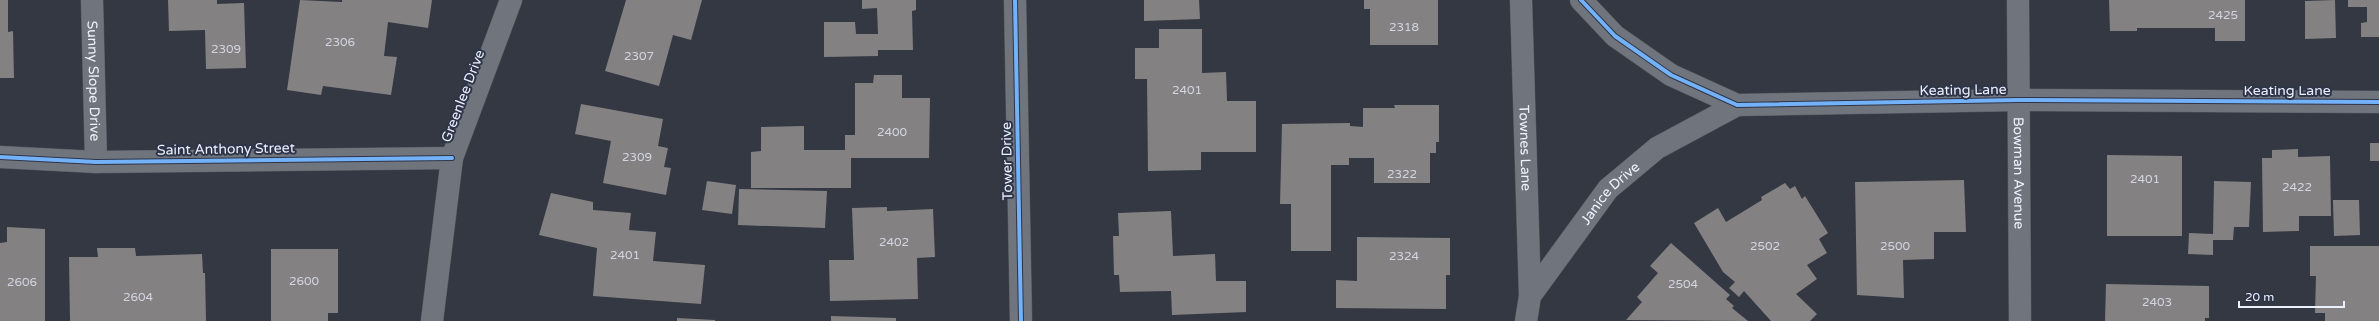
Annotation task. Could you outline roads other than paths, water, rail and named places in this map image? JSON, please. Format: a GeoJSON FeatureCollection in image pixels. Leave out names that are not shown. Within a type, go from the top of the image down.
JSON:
{"type":"FeatureCollection","features":[{"type":"Feature","properties":{"kind":"street","name":"Sunny Slope Drive"},"geometry":{"type":"LineString","coordinates":[[92,0],[96,162]]}},
{"type":"Feature","properties":{"kind":"street","name":"Greenlee Drive"},"geometry":{"type":"LineString","coordinates":[[432,321],[452,158],[511,0]]}},
{"type":"Feature","properties":{"kind":"street","name":"Tower Drive"},"geometry":{"type":"LineString","coordinates":[[1015,0],[1021,321]]}},
{"type":"Feature","properties":{"kind":"street","name":"Townes Lane"},"geometry":{"type":"LineString","coordinates":[[1521,0],[1530,296]]}},
{"type":"Feature","properties":{"kind":"street","name":"Keating Lane"},"geometry":{"type":"LineString","coordinates":[[1582,0],[1615,36],[1671,75],[1737,105],[2018,100],[2379,102]]}},
{"type":"Feature","properties":{"kind":"street","name":"Bowman Avenue"},"geometry":{"type":"LineString","coordinates":[[2018,0],[2020,321]]}},
{"type":"Feature","properties":{"kind":"street","name":"Janice Drive"},"geometry":{"type":"LineString","coordinates":[[1526,321],[1530,296],[1608,189],[1657,148],[1737,105]]}},
{"type":"Feature","properties":{"kind":"street","name":"Saint Anthony Street"},"geometry":{"type":"LineString","coordinates":[[0,157],[96,162],[452,158]]}}]}
